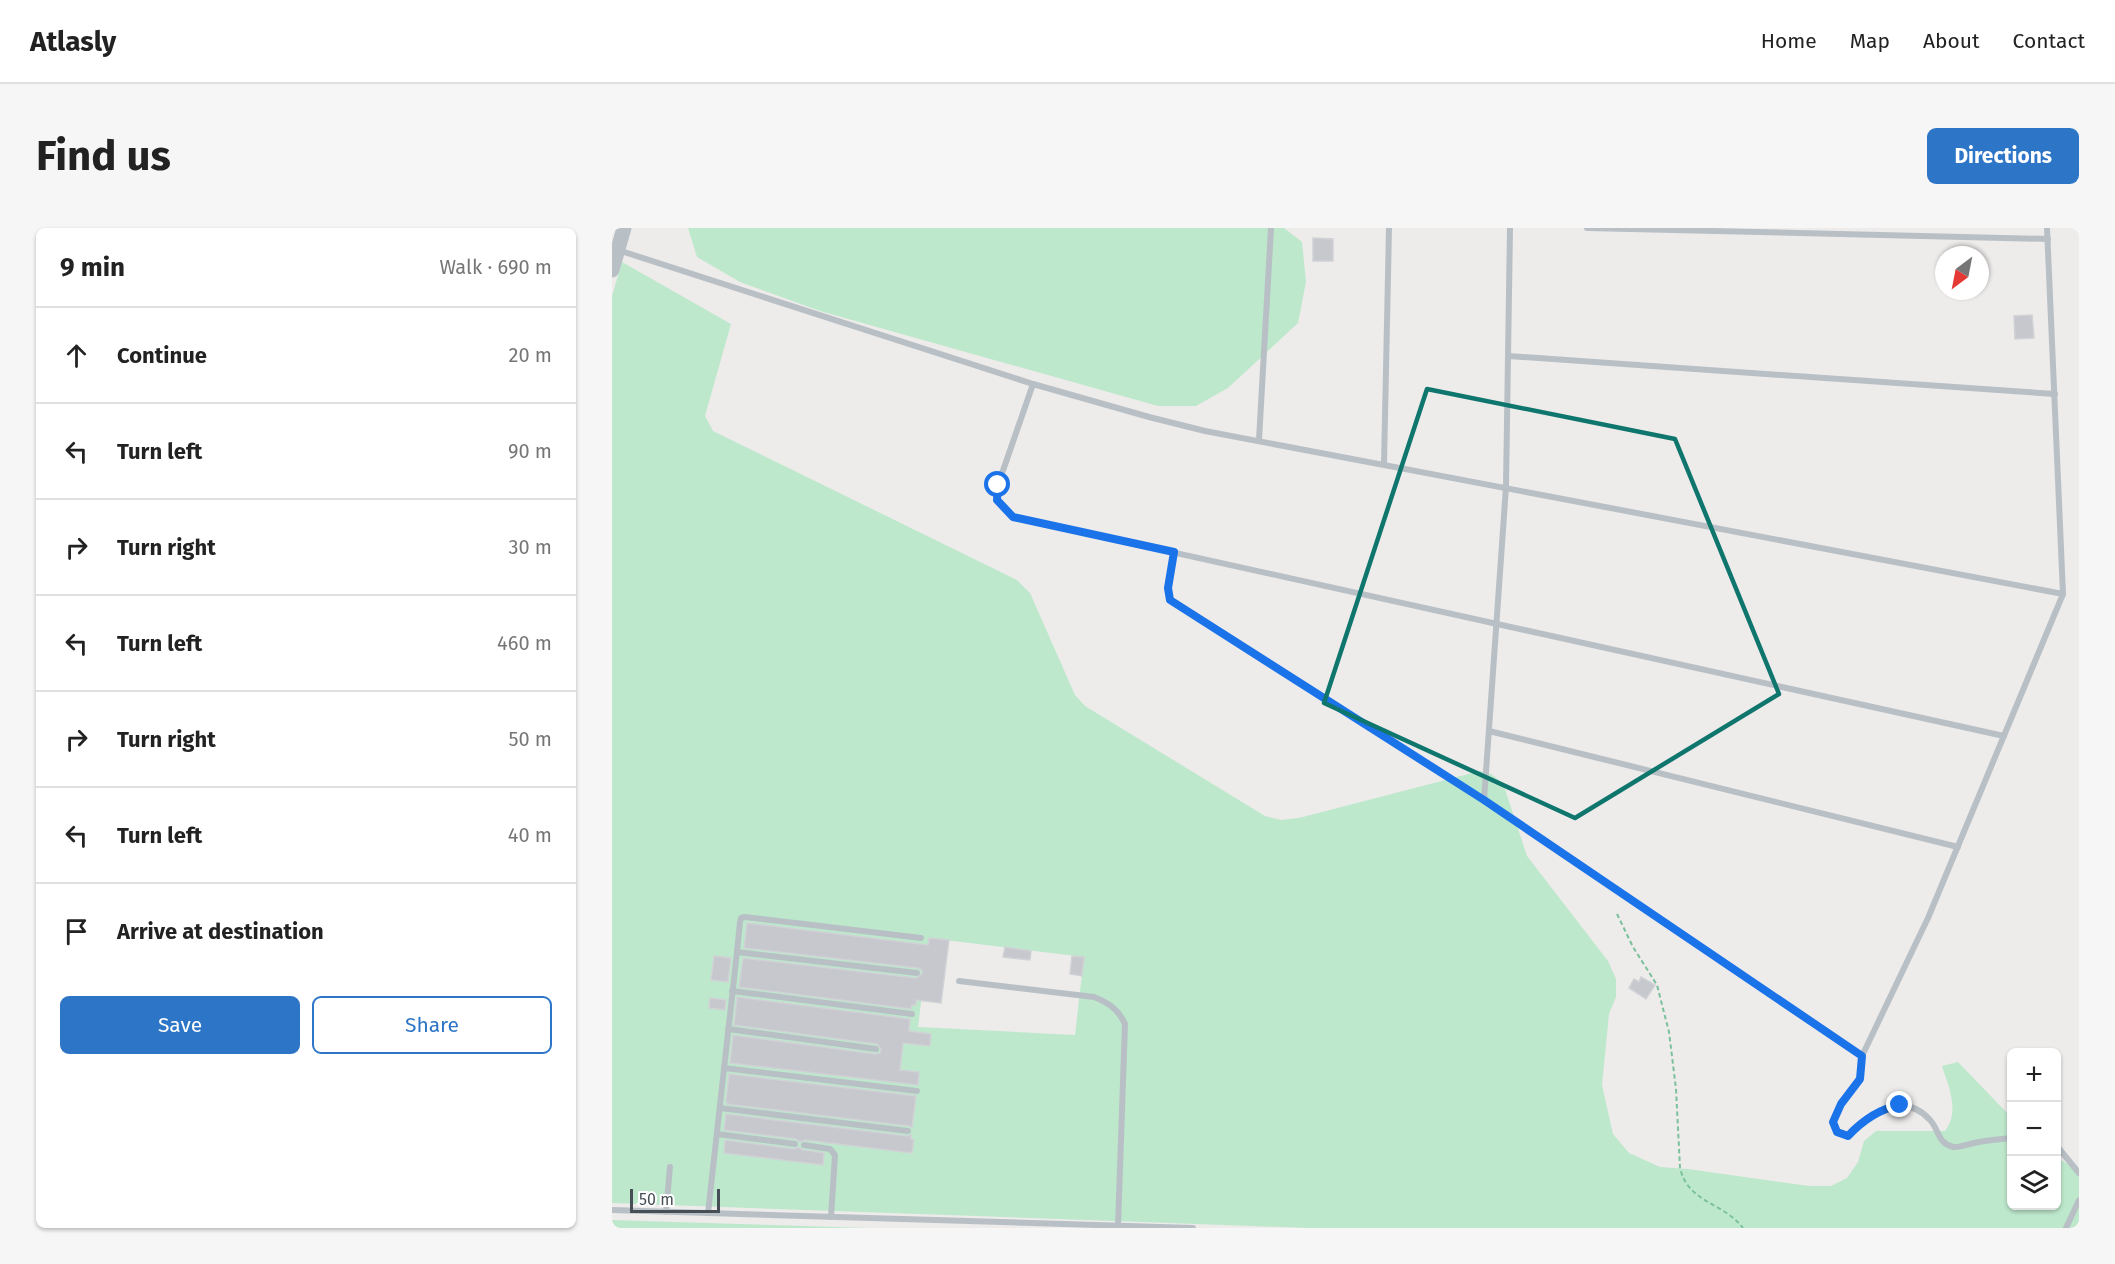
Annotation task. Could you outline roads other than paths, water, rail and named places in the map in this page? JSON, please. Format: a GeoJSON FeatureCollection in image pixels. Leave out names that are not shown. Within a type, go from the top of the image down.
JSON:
{"type":"FeatureCollection","features":[{"type":"Feature","properties":{"kind":"street"},"geometry":{"type":"LineString","coordinates":[[612,270],[624,228]]}},
{"type":"Feature","properties":{"kind":"lane"},"geometry":{"type":"LineString","coordinates":[[1259,440],[1271,228]]}},
{"type":"Feature","properties":{"kind":"lane"},"geometry":{"type":"LineString","coordinates":[[1384,464],[1389,228]]}},
{"type":"Feature","properties":{"kind":"lane"},"geometry":{"type":"LineString","coordinates":[[1484,800],[1506,487],[1510,228]]}},
{"type":"Feature","properties":{"kind":"lane"},"geometry":{"type":"LineString","coordinates":[[1587,228],[2048,238]]}},
{"type":"Feature","properties":{"kind":"lane"},"geometry":{"type":"LineString","coordinates":[[2007,1138],[1954,1147],[1942,1142],[1931,1120],[1918,1109],[1900,1105],[1888,1107],[1861,1123],[1848,1136],[1837,1132],[1833,1122],[1841,1104],[1860,1079],[1862,1056],[1928,918],[2063,594],[2047,228]]}},
{"type":"Feature","properties":{"kind":"lane"},"geometry":{"type":"LineString","coordinates":[[618,249],[1033,384],[1205,431],[2063,594]]}},
{"type":"Feature","properties":{"kind":"lane"},"geometry":{"type":"LineString","coordinates":[[1508,356],[2055,394]]}},
{"type":"Feature","properties":{"kind":"lane"},"geometry":{"type":"LineString","coordinates":[[1033,384],[998,485],[997,500],[1013,517],[2004,736]]}},
{"type":"Feature","properties":{"kind":"lane"},"geometry":{"type":"LineString","coordinates":[[1174,552],[1168,588],[1170,600],[1484,800],[1862,1056]]}},
{"type":"Feature","properties":{"kind":"lane"},"geometry":{"type":"LineString","coordinates":[[1489,731],[1958,847]]}},
{"type":"Feature","properties":{"kind":"lane"},"geometry":{"type":"LineString","coordinates":[[708,1213],[741,918],[921,938]]}},
{"type":"Feature","properties":{"kind":"lane"},"geometry":{"type":"LineString","coordinates":[[737,952],[917,973]]}},
{"type":"Feature","properties":{"kind":"lane"},"geometry":{"type":"LineString","coordinates":[[959,981],[1094,997],[1121,1014],[1125,1024],[1118,1226]]}},
{"type":"Feature","properties":{"kind":"lane"},"geometry":{"type":"LineString","coordinates":[[732,991],[912,1014]]}},
{"type":"Feature","properties":{"kind":"lane"},"geometry":{"type":"LineString","coordinates":[[728,1029],[876,1048]]}},
{"type":"Feature","properties":{"kind":"lane"},"geometry":{"type":"LineString","coordinates":[[724,1068],[916,1091]]}},
{"type":"Feature","properties":{"kind":"lane"},"geometry":{"type":"LineString","coordinates":[[720,1108],[908,1131]]}},
{"type":"Feature","properties":{"kind":"lane"},"geometry":{"type":"LineString","coordinates":[[717,1134],[795,1144]]}},
{"type":"Feature","properties":{"kind":"lane"},"geometry":{"type":"LineString","coordinates":[[804,1145],[830,1149],[834,1155],[831,1217]]}},
{"type":"Feature","properties":{"kind":"lane"},"geometry":{"type":"LineString","coordinates":[[2061,1151],[2079,1173]]}},
{"type":"Feature","properties":{"kind":"lane"},"geometry":{"type":"LineString","coordinates":[[666,1212],[670,1167]]}},
{"type":"Feature","properties":{"kind":"lane"},"geometry":{"type":"LineString","coordinates":[[2066,1228],[2079,1200]]}},
{"type":"Feature","properties":{"kind":"lane"},"geometry":{"type":"LineString","coordinates":[[612,1210],[1046,1226],[1193,1228]]}}]}
